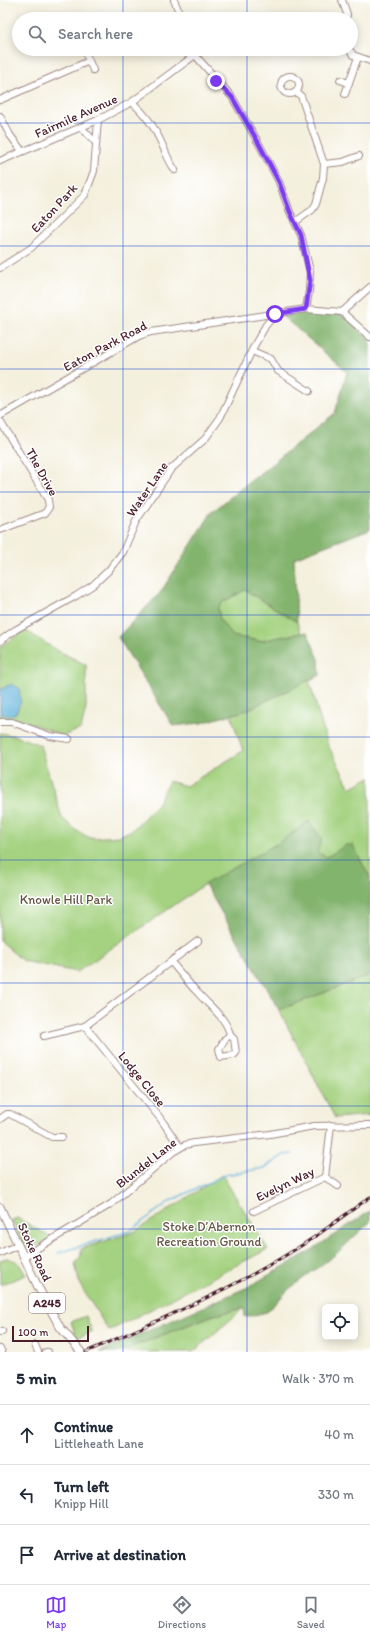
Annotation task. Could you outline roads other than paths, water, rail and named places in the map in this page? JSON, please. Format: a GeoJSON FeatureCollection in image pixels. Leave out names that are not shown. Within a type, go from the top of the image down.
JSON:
{"type":"FeatureCollection","features":[{"type":"Feature","properties":{"kind":"main road","name":"Stoke Road"},"geometry":{"type":"LineString","coordinates":[[0,1207],[23,1258],[60,1327],[81,1352]]}},
{"type":"Feature","properties":{"kind":"street"},"geometry":{"type":"LineString","coordinates":[[174,0],[179,12]]}},
{"type":"Feature","properties":{"kind":"street"},"geometry":{"type":"LineString","coordinates":[[342,0],[346,12]]}},
{"type":"Feature","properties":{"kind":"street"},"geometry":{"type":"LineString","coordinates":[[87,56],[93,70]]}},
{"type":"Feature","properties":{"kind":"street"},"geometry":{"type":"LineString","coordinates":[[195,56],[232,97],[279,182],[290,212],[301,235],[310,270],[310,291],[306,309]]}},
{"type":"Feature","properties":{"kind":"street","name":"Fairmile Avenue"},"geometry":{"type":"LineString","coordinates":[[0,161],[81,128],[132,102],[195,56]]}},
{"type":"Feature","properties":{"kind":"street"},"geometry":{"type":"LineString","coordinates":[[345,94],[358,57],[370,61]]}},
{"type":"Feature","properties":{"kind":"street"},"geometry":{"type":"LineString","coordinates":[[0,100],[89,61]]}},
{"type":"Feature","properties":{"kind":"street"},"geometry":{"type":"LineString","coordinates":[[340,80],[349,83]]}},
{"type":"Feature","properties":{"kind":"street"},"geometry":{"type":"LineString","coordinates":[[295,222],[312,210],[316,204],[323,178],[324,164],[301,96],[296,92]]}},
{"type":"Feature","properties":{"kind":"street"},"geometry":{"type":"LineString","coordinates":[[132,102],[147,116],[159,137],[167,159],[175,170]]}},
{"type":"Feature","properties":{"kind":"street"},"geometry":{"type":"LineString","coordinates":[[0,116],[10,135],[22,151]]}},
{"type":"Feature","properties":{"kind":"street","name":"Eaton Park"},"geometry":{"type":"LineString","coordinates":[[0,268],[31,248],[85,194],[94,171],[98,120]]}},
{"type":"Feature","properties":{"kind":"street"},"geometry":{"type":"LineString","coordinates":[[81,128],[96,144]]}},
{"type":"Feature","properties":{"kind":"street"},"geometry":{"type":"LineString","coordinates":[[324,164],[343,162],[359,156]]}},
{"type":"Feature","properties":{"kind":"street"},"geometry":{"type":"LineString","coordinates":[[370,287],[342,312],[370,337]]}},
{"type":"Feature","properties":{"kind":"street","name":"Eaton Park Road"},"geometry":{"type":"LineString","coordinates":[[0,416],[145,334],[184,326],[306,309],[342,312]]}},
{"type":"Feature","properties":{"kind":"street","name":"Water Lane"},"geometry":{"type":"LineString","coordinates":[[0,641],[15,630],[93,585],[108,571],[123,552],[136,522],[171,469],[204,439],[220,418],[252,351],[266,325],[275,314]]}},
{"type":"Feature","properties":{"kind":"street"},"geometry":{"type":"LineString","coordinates":[[252,351],[271,359],[278,371],[308,391]]}},
{"type":"Feature","properties":{"kind":"street","name":"The Drive"},"geometry":{"type":"LineString","coordinates":[[0,421],[48,500],[49,507],[45,513],[0,530]]}},
{"type":"Feature","properties":{"kind":"street"},"geometry":{"type":"LineString","coordinates":[[0,722],[12,722],[50,736],[69,739]]}},
{"type":"Feature","properties":{"kind":"street"},"geometry":{"type":"LineString","coordinates":[[44,1036],[85,1026],[198,941]]}},
{"type":"Feature","properties":{"kind":"street"},"geometry":{"type":"LineString","coordinates":[[171,962],[227,1026],[230,1035]]}},
{"type":"Feature","properties":{"kind":"street","name":"Lodge Close"},"geometry":{"type":"LineString","coordinates":[[85,1026],[160,1118],[180,1148]]}},
{"type":"Feature","properties":{"kind":"street"},"geometry":{"type":"LineString","coordinates":[[0,1119],[7,1114],[10,1114],[52,1137],[62,1137]]}},
{"type":"Feature","properties":{"kind":"street","name":"Evelyn Way"},"geometry":{"type":"LineString","coordinates":[[325,1177],[331,1125]]}},
{"type":"Feature","properties":{"kind":"street","name":"Blundel Lane"},"geometry":{"type":"LineString","coordinates":[[23,1258],[111,1204],[180,1148],[201,1142],[270,1134],[314,1126],[370,1125]]}},
{"type":"Feature","properties":{"kind":"street","name":"Evelyn Way"},"geometry":{"type":"LineString","coordinates":[[325,1177],[338,1186]]}},
{"type":"Feature","properties":{"kind":"street","name":"Evelyn Way"},"geometry":{"type":"LineString","coordinates":[[254,1211],[325,1177]]}},
{"type":"Feature","properties":{"kind":"street"},"geometry":{"type":"LineString","coordinates":[[0,1253],[18,1245]]}},
{"type":"Feature","properties":{"kind":"street"},"geometry":{"type":"LineString","coordinates":[[35,1345],[38,1352]]}},
{"type":"Feature","properties":{"kind":"water"},"geometry":{"type":"Polygon","coordinates":[[[9,685],[19,688],[21,701],[16,713],[9,716],[0,714],[0,690],[9,685]]]}},
{"type":"Feature","properties":{"kind":"waterway"},"geometry":{"type":"LineString","coordinates":[[58,1253],[130,1231],[170,1201],[225,1175],[264,1168],[284,1155],[293,1154]]}},
{"type":"Feature","properties":{"kind":"railway"},"geometry":{"type":"LineString","coordinates":[[86,1352],[204,1299],[261,1270],[316,1236],[370,1197]]}},
{"type":"Feature","properties":{"kind":"park label","name":"Knowle Hill Park"},"geometry":{"type":"Point","coordinates":[66,899]}},
{"type":"Feature","properties":{"kind":"park label","name":"Stoke D’Abernon Recreation Ground"},"geometry":{"type":"Point","coordinates":[209,1234]}}]}
